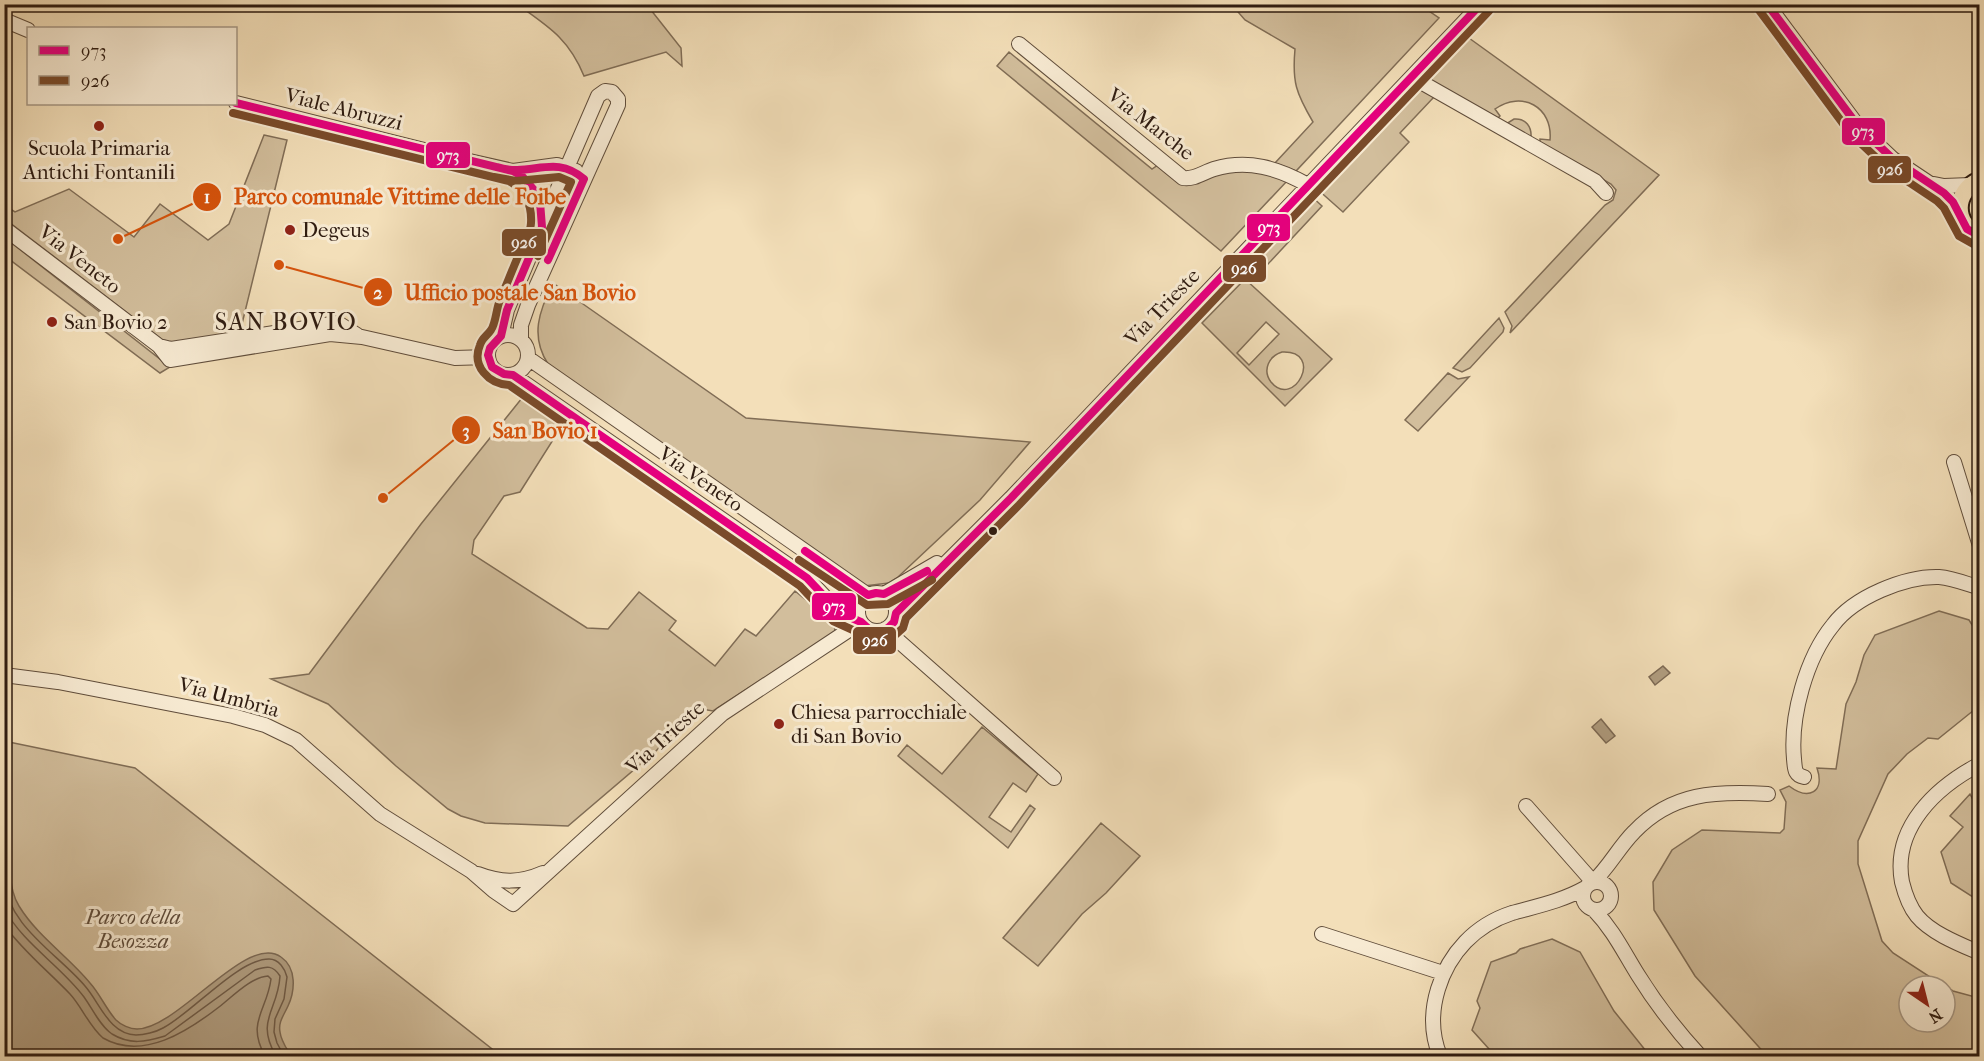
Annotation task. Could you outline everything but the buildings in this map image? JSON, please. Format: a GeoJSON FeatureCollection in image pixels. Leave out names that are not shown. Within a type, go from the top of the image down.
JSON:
{"type":"FeatureCollection","features":[{"type":"Feature","properties":{"kind":"main road"},"geometry":{"type":"LineString","coordinates":[[1975,183],[1962,194],[1959,212],[1967,229],[1980,236]]}},
{"type":"Feature","properties":{"kind":"street","name":"Via Trieste"},"geometry":{"type":"LineString","coordinates":[[975,535],[1481,4]]}},
{"type":"Feature","properties":{"kind":"street"},"geometry":{"type":"LineString","coordinates":[[1767,4],[1858,126],[1893,159],[1932,183],[1953,202],[1959,212]]}},
{"type":"Feature","properties":{"kind":"street"},"geometry":{"type":"LineString","coordinates":[[4,20],[27,30]]}},
{"type":"Feature","properties":{"kind":"street","name":"Via Marche"},"geometry":{"type":"LineString","coordinates":[[1019,44],[1183,178],[1192,178],[1217,168],[1248,165],[1278,170],[1308,185]]}},
{"type":"Feature","properties":{"kind":"street"},"geometry":{"type":"LineString","coordinates":[[1412,77],[1595,181],[1605,193]]}},
{"type":"Feature","properties":{"kind":"street"},"geometry":{"type":"LineString","coordinates":[[501,336],[507,310],[598,96],[605,91],[612,92],[618,99],[618,105],[528,305],[521,325],[521,339]]}},
{"type":"Feature","properties":{"kind":"street","name":"Viale Abruzzi"},"geometry":{"type":"LineString","coordinates":[[237,103],[444,156],[513,171]]}},
{"type":"Feature","properties":{"kind":"street"},"geometry":{"type":"LineString","coordinates":[[513,171],[557,165],[574,170],[584,179]]}},
{"type":"Feature","properties":{"kind":"street"},"geometry":{"type":"LineString","coordinates":[[513,171],[522,176],[535,191],[542,212],[542,226]]}},
{"type":"Feature","properties":{"kind":"street"},"geometry":{"type":"LineString","coordinates":[[1932,183],[1944,186],[1975,183]]}},
{"type":"Feature","properties":{"kind":"street","name":"Via Veneto"},"geometry":{"type":"LineString","coordinates":[[4,228],[159,346],[170,360],[330,334],[362,337],[455,358],[488,357]]}},
{"type":"Feature","properties":{"kind":"street"},"geometry":{"type":"LineString","coordinates":[[512,335],[521,339],[527,346],[528,358],[522,370],[513,375],[503,375],[494,370],[488,357],[492,342],[501,336],[512,335]]}},
{"type":"Feature","properties":{"kind":"street","name":"Via Veneto"},"geometry":{"type":"LineString","coordinates":[[528,358],[868,595]]}},
{"type":"Feature","properties":{"kind":"street","name":"Via Veneto"},"geometry":{"type":"LineString","coordinates":[[513,375],[807,578],[840,613],[861,622]]}},
{"type":"Feature","properties":{"kind":"street"},"geometry":{"type":"LineString","coordinates":[[1954,462],[1980,546]]}},
{"type":"Feature","properties":{"kind":"street"},"geometry":{"type":"LineString","coordinates":[[885,594],[893,602],[896,613],[894,622],[885,630],[870,630],[858,616],[861,601],[868,595],[885,594],[926,571],[975,535]]}},
{"type":"Feature","properties":{"kind":"street"},"geometry":{"type":"LineString","coordinates":[[896,613],[975,535]]}},
{"type":"Feature","properties":{"kind":"street"},"geometry":{"type":"LineString","coordinates":[[1804,777],[1795,772],[1792,745],[1801,692],[1820,645],[1833,624],[1849,609],[1875,593],[1899,584],[1942,577],[1980,588]]}},
{"type":"Feature","properties":{"kind":"street","name":"Via Trieste"},"geometry":{"type":"LineString","coordinates":[[513,904],[722,714],[861,622]]}},
{"type":"Feature","properties":{"kind":"street"},"geometry":{"type":"LineString","coordinates":[[885,630],[1054,778]]}},
{"type":"Feature","properties":{"kind":"street","name":"Via Umbria"},"geometry":{"type":"LineString","coordinates":[[4,675],[58,682],[266,724],[296,740],[380,814],[471,871],[487,878],[510,882],[532,878],[551,870]]}},
{"type":"Feature","properties":{"kind":"street"},"geometry":{"type":"LineString","coordinates":[[1980,764],[1945,785],[1930,801],[1909,831],[1903,844],[1900,863],[1904,889],[1917,917],[1937,932],[1980,953]]}},
{"type":"Feature","properties":{"kind":"street"},"geometry":{"type":"LineString","coordinates":[[1700,1056],[1657,1004],[1616,936],[1591,909],[1583,896],[1589,885],[1619,852],[1633,832],[1652,815],[1676,802],[1704,794],[1733,792],[1768,794]]}},
{"type":"Feature","properties":{"kind":"street"},"geometry":{"type":"LineString","coordinates":[[1526,806],[1589,885]]}},
{"type":"Feature","properties":{"kind":"street"},"geometry":{"type":"LineString","coordinates":[[1616,936],[1610,878],[1619,852]]}},
{"type":"Feature","properties":{"kind":"street","name":"Via Umbria"},"geometry":{"type":"LineString","coordinates":[[471,871],[513,904]]}},
{"type":"Feature","properties":{"kind":"street"},"geometry":{"type":"LineString","coordinates":[[1440,1056],[1434,1042],[1435,1000],[1443,973],[1456,951],[1473,934],[1490,922],[1510,914],[1547,905],[1589,885],[1603,883],[1612,896],[1608,906],[1604,909],[1547,905]]}},
{"type":"Feature","properties":{"kind":"street"},"geometry":{"type":"LineString","coordinates":[[1322,934],[1443,973]]}},
{"type":"Feature","properties":{"kind":"green space"},"geometry":{"type":"Polygon","coordinates":[[[518,5],[647,5],[681,48],[682,66],[666,52],[584,76],[565,43],[549,27],[518,5]]]}},
{"type":"Feature","properties":{"kind":"green space"},"geometry":{"type":"Polygon","coordinates":[[[1232,5],[1420,5],[1439,18],[1296,171],[1275,163],[1313,122],[1296,87],[1295,49],[1245,20],[1232,5]]]}},
{"type":"Feature","properties":{"kind":"green space"},"geometry":{"type":"Polygon","coordinates":[[[1462,33],[1659,175],[1510,333],[1512,326],[1505,312],[1605,205],[1613,200],[1616,190],[1611,184],[1540,143],[1540,139],[1550,140],[1550,128],[1541,111],[1534,105],[1515,101],[1505,104],[1495,109],[1500,116],[1497,119],[1422,76],[1462,33]]]}},
{"type":"Feature","properties":{"kind":"green space"},"geometry":{"type":"Polygon","coordinates":[[[1009,52],[1152,169],[1158,165],[1178,182],[1220,172],[1251,170],[1288,180],[1221,251],[997,66],[1009,52]]]}},
{"type":"Feature","properties":{"kind":"green space"},"geometry":{"type":"Polygon","coordinates":[[[1413,85],[1434,97],[1400,133],[1409,142],[1343,212],[1316,188],[1413,85]]]}},
{"type":"Feature","properties":{"kind":"green space"},"geometry":{"type":"Polygon","coordinates":[[[1514,119],[1522,120],[1527,124],[1531,138],[1506,124],[1514,119]]]}},
{"type":"Feature","properties":{"kind":"green space"},"geometry":{"type":"Polygon","coordinates":[[[264,135],[287,140],[240,332],[168,344],[5,219],[4,205],[15,212],[69,189],[134,237],[160,204],[208,240],[229,224],[264,135]]]}},
{"type":"Feature","properties":{"kind":"green space"},"geometry":{"type":"Polygon","coordinates":[[[1310,195],[1322,206],[1255,278],[1242,267],[1310,195]]]}},
{"type":"Feature","properties":{"kind":"green space"},"geometry":{"type":"Polygon","coordinates":[[[4,237],[170,367],[160,373],[5,256],[4,237]]]}},
{"type":"Feature","properties":{"kind":"green space"},"geometry":{"type":"Polygon","coordinates":[[[1245,279],[1332,359],[1285,406],[1202,323],[1245,279]],[[1266,322],[1237,353],[1249,365],[1279,334],[1266,322]],[[1282,352],[1270,360],[1267,373],[1271,382],[1280,389],[1288,389],[1301,377],[1302,360],[1295,354],[1282,352]]]}},
{"type":"Feature","properties":{"kind":"green space"},"geometry":{"type":"Polygon","coordinates":[[[553,283],[746,418],[1030,442],[980,500],[898,577],[889,583],[864,586],[548,364],[539,343],[538,324],[553,283]]]}},
{"type":"Feature","properties":{"kind":"green space"},"geometry":{"type":"Polygon","coordinates":[[[1499,318],[1504,328],[1503,332],[1470,368],[1462,372],[1453,368],[1499,318]]]}},
{"type":"Feature","properties":{"kind":"green space"},"geometry":{"type":"Polygon","coordinates":[[[1448,373],[1458,379],[1469,377],[1418,431],[1405,420],[1448,373]]]}},
{"type":"Feature","properties":{"kind":"green space"},"geometry":{"type":"Polygon","coordinates":[[[526,393],[565,421],[520,492],[504,496],[474,540],[472,554],[587,628],[608,629],[639,592],[676,621],[669,630],[715,666],[745,629],[756,636],[795,591],[834,623],[835,632],[713,711],[696,708],[656,751],[568,826],[485,823],[461,816],[448,809],[396,766],[328,704],[271,679],[309,674],[421,524],[526,393]]]}},
{"type":"Feature","properties":{"kind":"green space"},"geometry":{"type":"Polygon","coordinates":[[[1939,611],[1969,620],[1979,636],[1979,706],[1938,739],[1928,738],[1907,754],[1888,774],[1858,841],[1858,864],[1882,941],[1893,953],[1925,974],[1897,974],[1897,1034],[1957,1034],[1957,992],[1979,998],[1979,1056],[1767,1056],[1695,976],[1654,910],[1653,882],[1672,850],[1702,830],[1780,833],[1784,829],[1786,802],[1780,790],[1789,786],[1803,793],[1814,792],[1819,783],[1817,768],[1836,769],[1846,704],[1856,682],[1864,655],[1875,635],[1939,611]]]}},
{"type":"Feature","properties":{"kind":"green space"},"geometry":{"type":"Polygon","coordinates":[[[982,727],[1038,774],[1026,792],[1013,783],[989,817],[1011,832],[1030,805],[1035,809],[1008,848],[898,756],[907,745],[942,774],[982,727]]]}},
{"type":"Feature","properties":{"kind":"green space","name":"Parco della Besozza"},"geometry":{"type":"Polygon","coordinates":[[[4,741],[135,768],[501,1056],[5,1056],[4,741]]]}},
{"type":"Feature","properties":{"kind":"green space"},"geometry":{"type":"Polygon","coordinates":[[[1970,794],[1975,804],[1979,803],[1979,901],[1951,883],[1941,852],[1963,827],[1950,816],[1970,794]]]}},
{"type":"Feature","properties":{"kind":"green space"},"geometry":{"type":"Polygon","coordinates":[[[1101,823],[1140,856],[1106,893],[1082,914],[1038,966],[1003,938],[1101,823]]]}},
{"type":"Feature","properties":{"kind":"green space"},"geometry":{"type":"Polygon","coordinates":[[[1552,939],[1580,952],[1614,1011],[1650,1056],[1511,1056],[1490,1050],[1472,1030],[1480,1008],[1477,1001],[1491,962],[1516,953],[1520,949],[1552,939]]]}},
{"type":"Feature","properties":{"kind":"water"},"geometry":{"type":"Polygon","coordinates":[[[1663,666],[1670,673],[1655,685],[1649,677],[1663,666]]]}},
{"type":"Feature","properties":{"kind":"water"},"geometry":{"type":"Polygon","coordinates":[[[1601,719],[1615,736],[1606,743],[1592,727],[1601,719]]]}},
{"type":"Feature","properties":{"kind":"water"},"geometry":{"type":"Polygon","coordinates":[[[5,854],[19,906],[44,937],[90,983],[120,1024],[137,1029],[154,1025],[231,969],[250,958],[267,953],[281,957],[290,967],[293,980],[290,1000],[280,1025],[283,1042],[291,1056],[5,1056],[5,854]]]}},
{"type":"Feature","properties":{"kind":"transit line","name":"973"},"geometry":{"type":"LineString","coordinates":[[237,103],[513,171],[522,176],[535,191],[540,202],[542,227],[507,310],[501,336],[490,348],[488,355],[492,367],[504,374],[513,375],[807,578],[840,613],[861,622],[870,630],[881,631],[894,622],[896,613],[1011,498],[1481,4]]}},
{"type":"Feature","properties":{"kind":"transit line","name":"973"},"geometry":{"type":"LineString","coordinates":[[1767,4],[1858,126],[1893,159],[1944,193],[1953,202],[1967,229],[1980,236]]}},
{"type":"Feature","properties":{"kind":"transit line","name":"926"},"geometry":{"type":"LineString","coordinates":[[1759,10],[1850,133],[1886,167],[1937,201],[1944,208],[1959,236],[1975,245]]}},
{"type":"Feature","properties":{"kind":"transit line","name":"926"},"geometry":{"type":"LineString","coordinates":[[233,113],[509,181],[515,185],[529,204],[531,226],[500,300],[493,327],[480,345],[478,360],[484,372],[495,381],[509,385],[800,586],[833,621],[855,631],[867,640],[882,641],[893,637],[903,628],[906,618],[1019,505],[1489,11]]}},
{"type":"Feature","properties":{"kind":"transit line","name":"973"},"geometry":{"type":"LineString","coordinates":[[497,167],[509,170],[563,168],[573,171],[584,179],[548,260]]}},
{"type":"Feature","properties":{"kind":"transit line","name":"926"},"geometry":{"type":"LineString","coordinates":[[494,177],[516,181],[559,177],[571,182],[538,256]]}},
{"type":"Feature","properties":{"kind":"transit line","name":"973"},"geometry":{"type":"LineString","coordinates":[[805,551],[868,595],[884,594],[927,571]]}},
{"type":"Feature","properties":{"kind":"transit line","name":"926"},"geometry":{"type":"LineString","coordinates":[[799,560],[867,605],[888,604],[932,580]]}},
{"type":"Feature","properties":{"kind":"place","name":"Scuola Primaria Antichi Fontanili"},"geometry":{"type":"Point","coordinates":[99,126]}},
{"type":"Feature","properties":{"kind":"place","name":"Degeus"},"geometry":{"type":"Point","coordinates":[290,230]}},
{"type":"Feature","properties":{"kind":"place","name":"Parco comunale Vittime delle Foibe"},"geometry":{"type":"Point","coordinates":[118,239]}},
{"type":"Feature","properties":{"kind":"place","name":"Ufficio postale San Bovio"},"geometry":{"type":"Point","coordinates":[279,265]}},
{"type":"Feature","properties":{"kind":"place","name":"San Bovio 2"},"geometry":{"type":"Point","coordinates":[52,322]}},
{"type":"Feature","properties":{"kind":"place","name":"San Bovio 1"},"geometry":{"type":"Point","coordinates":[383,498]}},
{"type":"Feature","properties":{"kind":"place","name":"Chiesa parrocchiale di San Bovio"},"geometry":{"type":"Point","coordinates":[779,724]}},
{"type":"Feature","properties":{"kind":"district","name":"SAN BOVIO"},"geometry":{"type":"Point","coordinates":[286,322]}}]}
